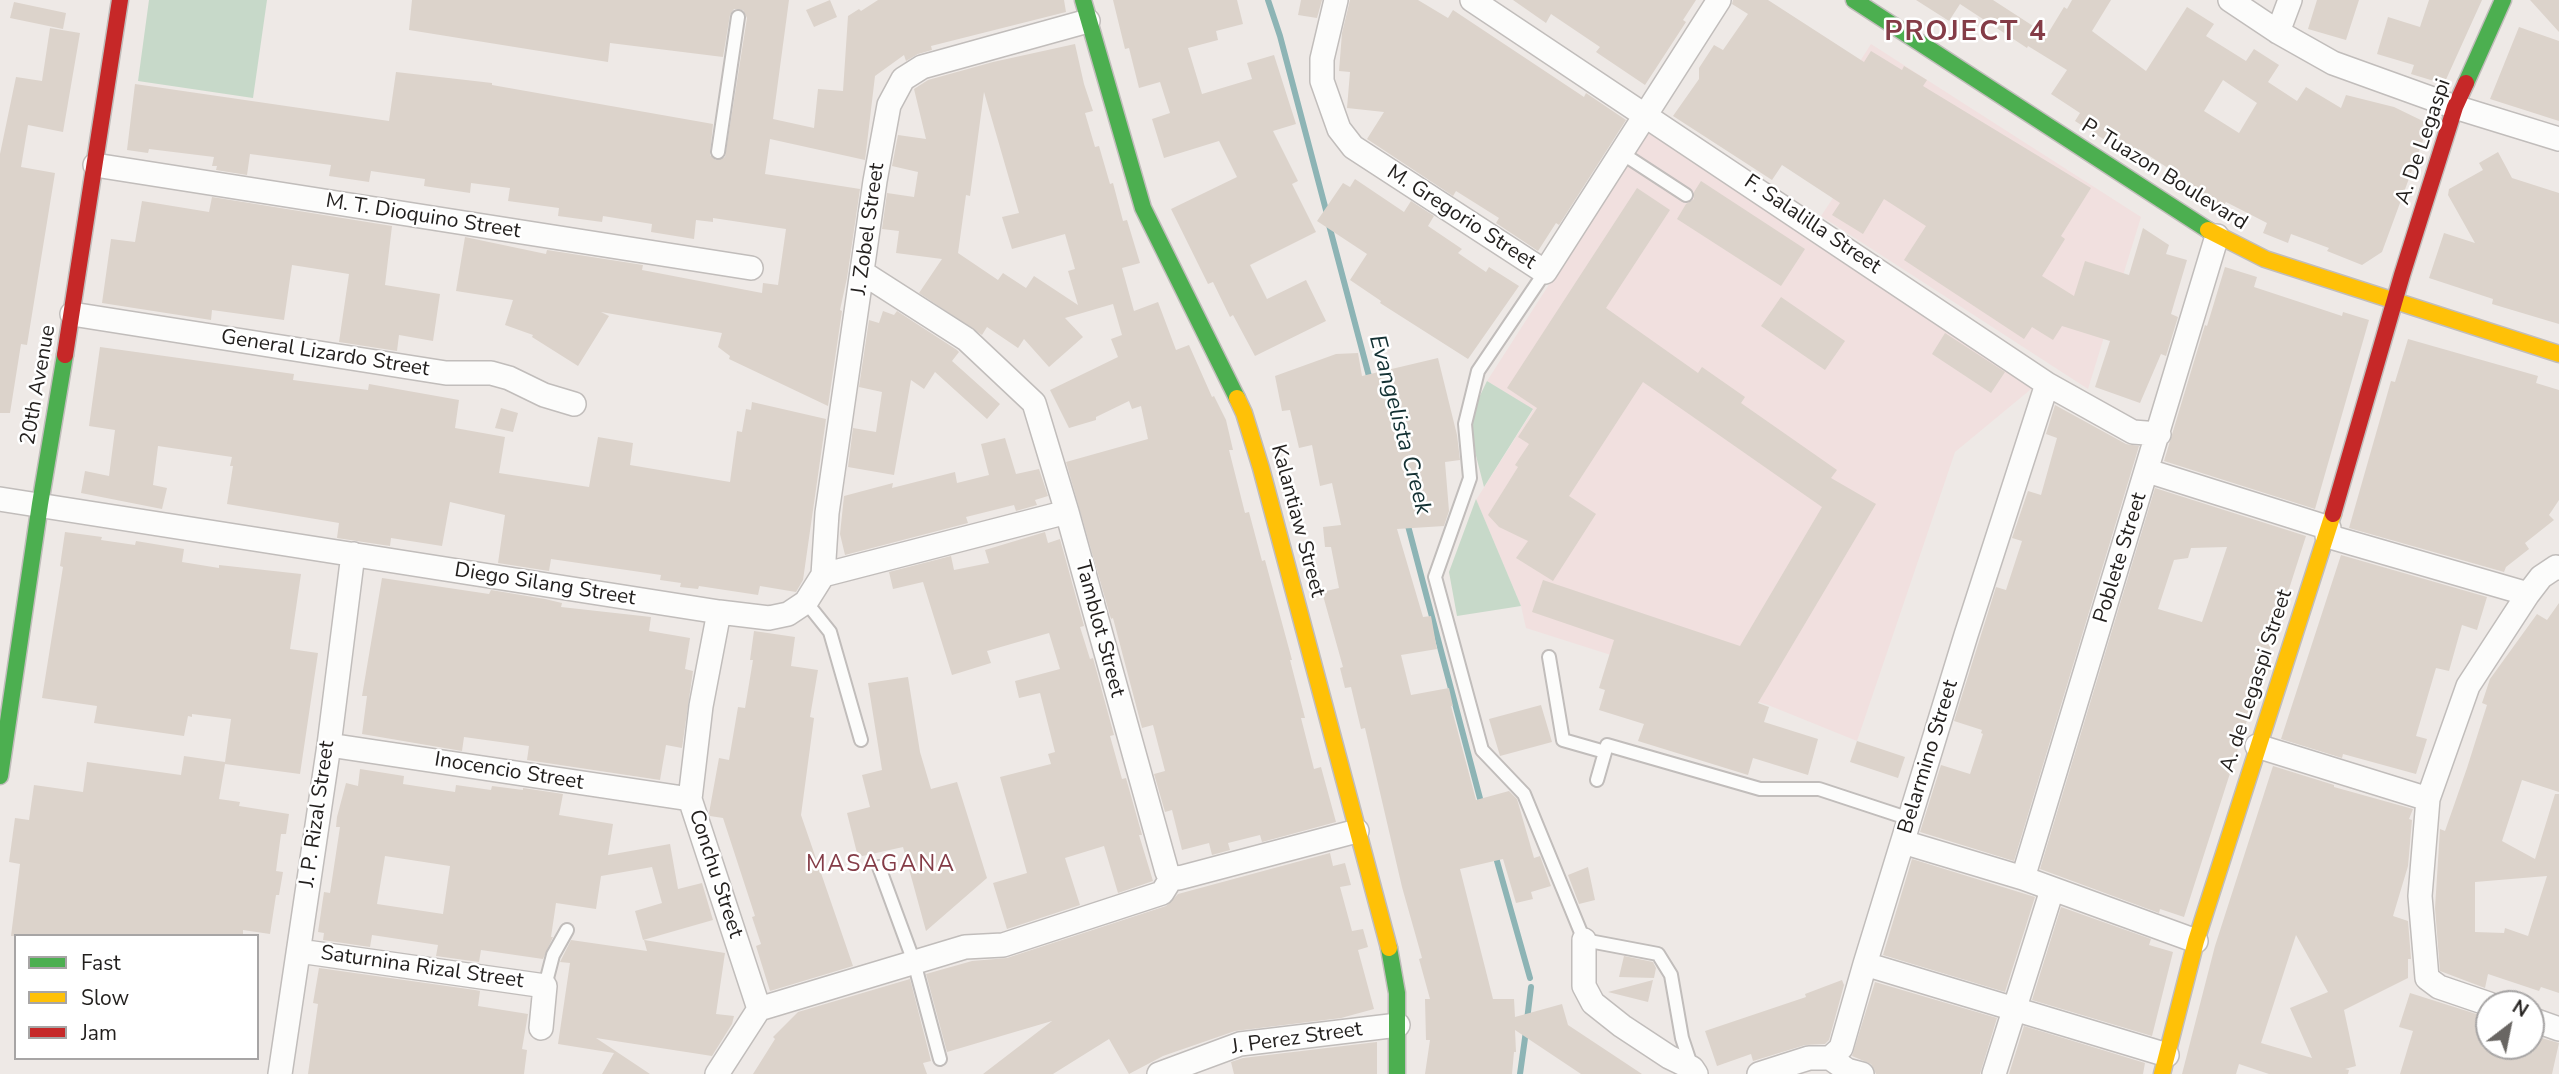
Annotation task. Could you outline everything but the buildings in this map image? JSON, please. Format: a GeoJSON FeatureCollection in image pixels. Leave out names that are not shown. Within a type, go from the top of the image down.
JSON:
{"type":"FeatureCollection","features":[{"type":"Feature","properties":{"kind":"street","name":"20th Avenue"},"geometry":{"type":"LineString","coordinates":[[0,776],[120,0]]}},
{"type":"Feature","properties":{"kind":"street","name":"M. Gregorio Street"},"geometry":{"type":"LineString","coordinates":[[1336,0],[1322,59],[1322,81],[1339,129],[1353,147],[1545,272],[1719,0]]}},
{"type":"Feature","properties":{"kind":"street","name":"F. Salalilla Street"},"geometry":{"type":"LineString","coordinates":[[1472,0],[2047,384],[2133,432],[2159,434]]}},
{"type":"Feature","properties":{"kind":"street","name":"P. Tuazon Boulevard"},"geometry":{"type":"LineString","coordinates":[[1854,0],[2217,236],[2265,259],[2559,354]]}},
{"type":"Feature","properties":{"kind":"street"},"geometry":{"type":"LineString","coordinates":[[2230,0],[2278,32],[2333,63],[2455,107],[2559,139]]}},
{"type":"Feature","properties":{"kind":"street"},"geometry":{"type":"LineString","coordinates":[[2278,32],[2290,0]]}},
{"type":"Feature","properties":{"kind":"street","name":"A. De Legaspi"},"geometry":{"type":"LineString","coordinates":[[2395,301],[2455,107],[2503,0]]}},
{"type":"Feature","properties":{"kind":"street","name":"J. Zobel Street"},"geometry":{"type":"LineString","coordinates":[[823,576],[827,513],[875,181],[889,105],[903,79],[922,67],[1085,10]]}},
{"type":"Feature","properties":{"kind":"street","name":"Kalantiaw Street"},"geometry":{"type":"LineString","coordinates":[[1085,10],[1143,208],[1244,413],[1272,504],[1395,972],[1397,1074]]}},
{"type":"Feature","properties":{"kind":"street","name":"M. T. Dioquino Street"},"geometry":{"type":"LineString","coordinates":[[95,165],[751,268]]}},
{"type":"Feature","properties":{"kind":"street","name":"Poblete Street"},"geometry":{"type":"LineString","coordinates":[[2022,878],[2148,471],[2217,236]]}},
{"type":"Feature","properties":{"kind":"street","name":"Tamblot Street"},"geometry":{"type":"LineString","coordinates":[[863,273],[966,340],[1034,403],[1167,872],[1172,877]]}},
{"type":"Feature","properties":{"kind":"street","name":"A. de Legaspi Street"},"geometry":{"type":"LineString","coordinates":[[2166,1068],[2196,941],[2328,532],[2395,301]]}},
{"type":"Feature","properties":{"kind":"street","name":"General Lizardo Street"},"geometry":{"type":"LineString","coordinates":[[72,314],[446,373],[491,373],[574,404]]}},
{"type":"Feature","properties":{"kind":"street","name":"Belarmino Street"},"geometry":{"type":"LineString","coordinates":[[1830,1058],[1842,1048],[1865,964],[2047,384]]}},
{"type":"Feature","properties":{"kind":"street"},"geometry":{"type":"LineString","coordinates":[[2148,471],[2328,532],[2528,594]]}},
{"type":"Feature","properties":{"kind":"street","name":"Diego Silang Street"},"geometry":{"type":"LineString","coordinates":[[0,499],[769,618],[788,614],[806,601],[823,576]]}},
{"type":"Feature","properties":{"kind":"street"},"geometry":{"type":"LineString","coordinates":[[823,576],[1067,512]]}},
{"type":"Feature","properties":{"kind":"street","name":"J. P. Rizal Street"},"geometry":{"type":"LineString","coordinates":[[280,1074],[329,745],[353,554]]}},
{"type":"Feature","properties":{"kind":"street"},"geometry":{"type":"LineString","coordinates":[[2475,999],[2438,987],[2427,978],[2420,896],[2428,799],[2468,686],[2541,577],[2556,567],[2559,568]]}},
{"type":"Feature","properties":{"kind":"street","name":"Conchu Street"},"geometry":{"type":"LineString","coordinates":[[719,612],[701,706],[690,799],[759,1009]]}},
{"type":"Feature","properties":{"kind":"street","name":"Inocencio Street"},"geometry":{"type":"LineString","coordinates":[[329,745],[690,799]]}},
{"type":"Feature","properties":{"kind":"street"},"geometry":{"type":"LineString","coordinates":[[2257,746],[2428,799]]}},
{"type":"Feature","properties":{"kind":"street"},"geometry":{"type":"LineString","coordinates":[[717,1074],[759,1009],[965,947],[1003,945],[1162,893],[1172,877],[1179,878],[1357,831]]}},
{"type":"Feature","properties":{"kind":"street"},"geometry":{"type":"LineString","coordinates":[[1903,842],[2022,878],[2196,941]]}},
{"type":"Feature","properties":{"kind":"street"},"geometry":{"type":"LineString","coordinates":[[1994,1074],[2052,890]]}},
{"type":"Feature","properties":{"kind":"street"},"geometry":{"type":"LineString","coordinates":[[1584,940],[1584,986],[1593,1003],[1622,1026],[1694,1071]]}},
{"type":"Feature","properties":{"kind":"street","name":"Saturnina Rizal Street"},"geometry":{"type":"LineString","coordinates":[[299,951],[545,986],[541,1028]]}},
{"type":"Feature","properties":{"kind":"street"},"geometry":{"type":"LineString","coordinates":[[1865,964],[2014,1009],[2166,1068]]}},
{"type":"Feature","properties":{"kind":"street","name":"J. Perez Street"},"geometry":{"type":"LineString","coordinates":[[1158,1074],[1240,1044],[1398,1025]]}},
{"type":"Feature","properties":{"kind":"street"},"geometry":{"type":"LineString","coordinates":[[1759,1074],[1809,1058],[1830,1058],[1847,1070],[1862,1074]]}},
{"type":"Feature","properties":{"kind":"lane"},"geometry":{"type":"LineString","coordinates":[[718,152],[738,16]]}},
{"type":"Feature","properties":{"kind":"lane"},"geometry":{"type":"LineString","coordinates":[[1620,152],[1686,195]]}},
{"type":"Feature","properties":{"kind":"lane"},"geometry":{"type":"LineString","coordinates":[[1545,272],[1478,371],[1465,424],[1470,478],[1435,577],[1482,750],[1524,794],[1584,940],[1658,954],[1671,975],[1682,1038],[1694,1071]]}},
{"type":"Feature","properties":{"kind":"lane"},"geometry":{"type":"LineString","coordinates":[[806,601],[830,632],[861,740]]}},
{"type":"Feature","properties":{"kind":"lane"},"geometry":{"type":"LineString","coordinates":[[1549,657],[1563,740],[1605,752]]}},
{"type":"Feature","properties":{"kind":"lane"},"geometry":{"type":"LineString","coordinates":[[1597,780],[1607,745],[1760,789],[1819,789],[1910,819]]}},
{"type":"Feature","properties":{"kind":"lane"},"geometry":{"type":"LineString","coordinates":[[879,867],[914,962],[940,1059]]}},
{"type":"Feature","properties":{"kind":"lane"},"geometry":{"type":"LineString","coordinates":[[545,986],[552,955],[567,930]]}},
{"type":"Feature","properties":{"kind":"shaded area"},"geometry":{"type":"Polygon","coordinates":[[[1871,44],[2141,217],[2088,389],[1821,216],[1871,141],[1827,113],[1871,44]]]}},
{"type":"Feature","properties":{"kind":"shaded area"},"geometry":{"type":"Polygon","coordinates":[[[1649,129],[2036,385],[1955,452],[1857,741],[1768,705],[1526,628],[1521,606],[1476,500],[1533,410],[1487,381],[1649,129]]]}},
{"type":"Feature","properties":{"kind":"green space"},"geometry":{"type":"Polygon","coordinates":[[[149,0],[267,0],[253,98],[138,81],[149,0]]]}},
{"type":"Feature","properties":{"kind":"green space"},"geometry":{"type":"Polygon","coordinates":[[[1487,381],[1533,409],[1484,487],[1471,436],[1474,408],[1487,381]]]}},
{"type":"Feature","properties":{"kind":"green space"},"geometry":{"type":"Polygon","coordinates":[[[1476,499],[1521,606],[1457,616],[1449,572],[1476,499]]]}},
{"type":"Feature","properties":{"kind":"waterway","name":"Evangelista Creek"},"geometry":{"type":"LineString","coordinates":[[1268,0],[1327,214]]}},
{"type":"Feature","properties":{"kind":"waterway","name":"Evangelista Creek"},"geometry":{"type":"LineString","coordinates":[[1329,225],[1370,380]]}},
{"type":"Feature","properties":{"kind":"waterway","name":"Evangelista Creek"},"geometry":{"type":"LineString","coordinates":[[1407,522],[1482,806]]}},
{"type":"Feature","properties":{"kind":"waterway"},"geometry":{"type":"LineString","coordinates":[[1495,854],[1530,978]]}},
{"type":"Feature","properties":{"kind":"waterway"},"geometry":{"type":"LineString","coordinates":[[1527,1020],[1531,987]]}},
{"type":"Feature","properties":{"kind":"waterway"},"geometry":{"type":"LineString","coordinates":[[1520,1074],[1526,1031]]}},
{"type":"Feature","properties":{"kind":"traffic: fast"},"geometry":{"type":"LineString","coordinates":[[1083,0],[1143,208],[1237,398]]}},
{"type":"Feature","properties":{"kind":"traffic: fast"},"geometry":{"type":"LineString","coordinates":[[1854,0],[2208,230]]}},
{"type":"Feature","properties":{"kind":"traffic: fast"},"geometry":{"type":"LineString","coordinates":[[2466,83],[2503,0]]}},
{"type":"Feature","properties":{"kind":"traffic: fast"},"geometry":{"type":"LineString","coordinates":[[0,776],[65,355]]}},
{"type":"Feature","properties":{"kind":"traffic: fast"},"geometry":{"type":"LineString","coordinates":[[1389,948],[1397,993],[1397,1074]]}},
{"type":"Feature","properties":{"kind":"traffic: slow"},"geometry":{"type":"LineString","coordinates":[[2208,230],[2265,259],[2559,354]]}},
{"type":"Feature","properties":{"kind":"traffic: slow"},"geometry":{"type":"LineString","coordinates":[[1237,398],[1261,468],[1389,948]]}},
{"type":"Feature","properties":{"kind":"traffic: slow"},"geometry":{"type":"LineString","coordinates":[[2162,1074],[2196,941],[2333,514]]}},
{"type":"Feature","properties":{"kind":"traffic: jam"},"geometry":{"type":"LineString","coordinates":[[65,355],[120,0]]}},
{"type":"Feature","properties":{"kind":"traffic: jam"},"geometry":{"type":"LineString","coordinates":[[2333,514],[2402,275],[2455,107],[2466,83]]}},
{"type":"Feature","properties":{"kind":"district","name":"PROJECT 4"},"geometry":{"type":"Point","coordinates":[1966,33]}},
{"type":"Feature","properties":{"kind":"district","name":"MASAGANA"},"geometry":{"type":"Point","coordinates":[881,865]}}]}
